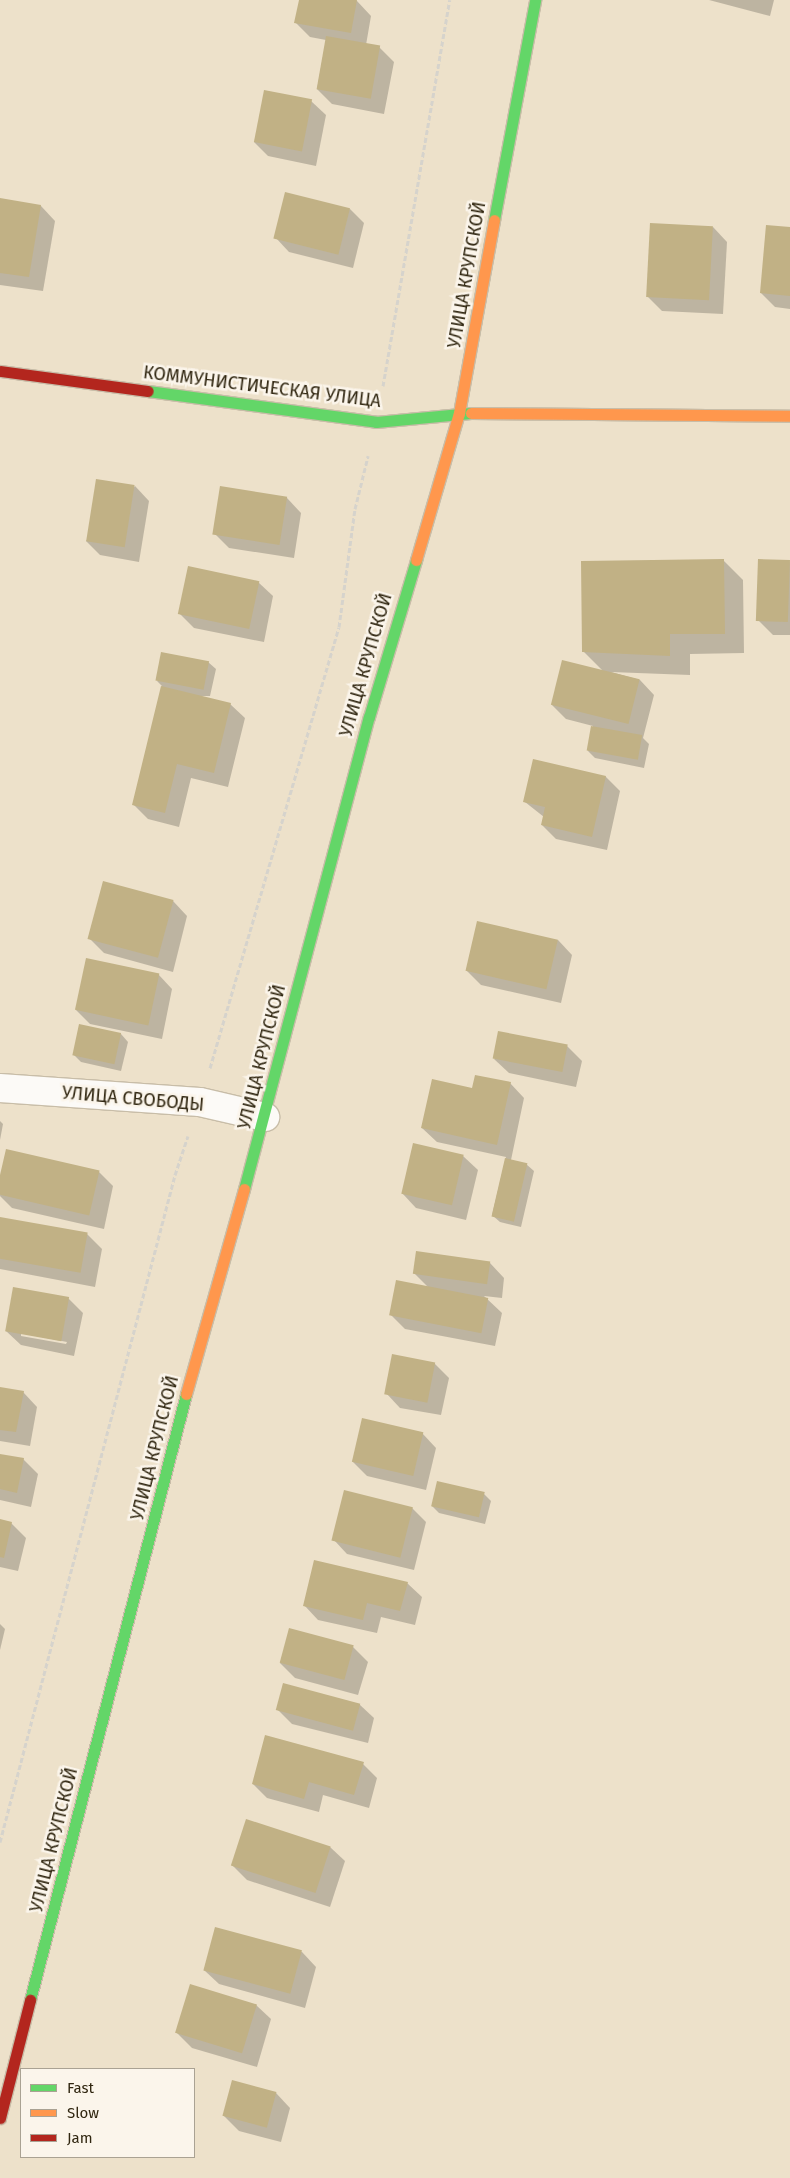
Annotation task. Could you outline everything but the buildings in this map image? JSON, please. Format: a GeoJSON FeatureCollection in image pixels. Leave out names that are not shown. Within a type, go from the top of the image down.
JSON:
{"type":"FeatureCollection","features":[{"type":"Feature","properties":{"kind":"street","name":"УЛИЦА КРУПСКОЙ"},"geometry":{"type":"LineString","coordinates":[[0,2118],[203,1328],[265,1117],[369,717],[459,413],[535,0]]}},
{"type":"Feature","properties":{"kind":"street","name":"КОММУНИСТИЧЕСКАЯ УЛИЦА"},"geometry":{"type":"LineString","coordinates":[[0,371],[376,422],[459,413],[790,416]]}},
{"type":"Feature","properties":{"kind":"street","name":"УЛИЦА СВОБОДЫ"},"geometry":{"type":"LineString","coordinates":[[0,1088],[200,1102],[265,1117]]}},
{"type":"Feature","properties":{"kind":"path"},"geometry":{"type":"LineString","coordinates":[[0,1842],[175,1175],[200,1102],[339,627],[354,509],[376,422],[450,0]]}},
{"type":"Feature","properties":{"kind":"traffic: fast"},"geometry":{"type":"LineString","coordinates":[[494,220],[535,0]]}},
{"type":"Feature","properties":{"kind":"traffic: fast"},"geometry":{"type":"LineString","coordinates":[[148,391],[376,422],[471,413]]}},
{"type":"Feature","properties":{"kind":"traffic: fast"},"geometry":{"type":"LineString","coordinates":[[244,1189],[369,717],[416,560]]}},
{"type":"Feature","properties":{"kind":"traffic: fast"},"geometry":{"type":"LineString","coordinates":[[30,2000],[186,1394]]}},
{"type":"Feature","properties":{"kind":"traffic: slow"},"geometry":{"type":"LineString","coordinates":[[416,560],[459,413],[494,220]]}},
{"type":"Feature","properties":{"kind":"traffic: slow"},"geometry":{"type":"LineString","coordinates":[[471,413],[790,416]]}},
{"type":"Feature","properties":{"kind":"traffic: slow"},"geometry":{"type":"LineString","coordinates":[[186,1394],[244,1189]]}},
{"type":"Feature","properties":{"kind":"traffic: jam"},"geometry":{"type":"LineString","coordinates":[[0,371],[148,391]]}},
{"type":"Feature","properties":{"kind":"traffic: jam"},"geometry":{"type":"LineString","coordinates":[[0,2118],[30,2000]]}}]}
